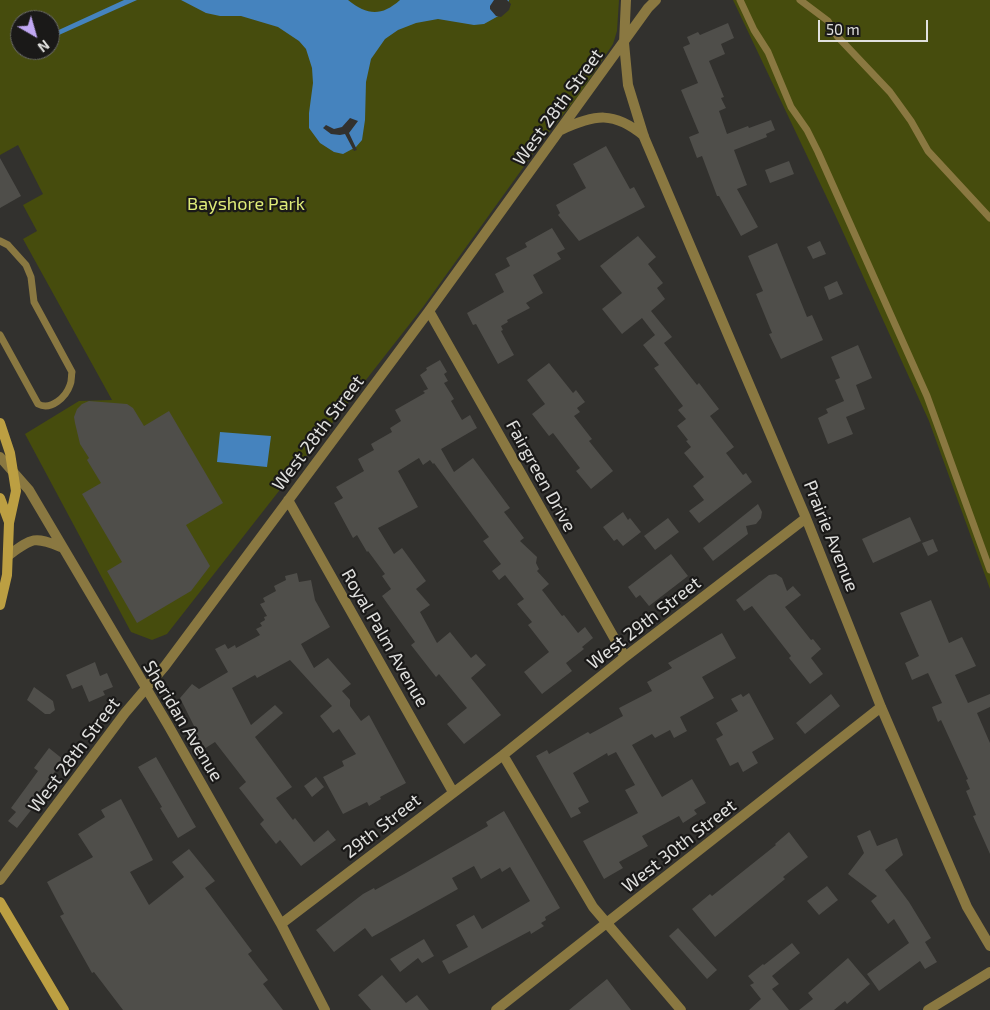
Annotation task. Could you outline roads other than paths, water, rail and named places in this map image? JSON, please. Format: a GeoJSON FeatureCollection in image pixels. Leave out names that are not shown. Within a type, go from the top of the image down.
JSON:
{"type":"FeatureCollection","features":[{"type":"Feature","properties":{"kind":"main road"},"geometry":{"type":"LineString","coordinates":[[0,423],[10,453],[15,475],[16,491],[10,523],[7,575],[0,605]]}},
{"type":"Feature","properties":{"kind":"main road"},"geometry":{"type":"LineString","coordinates":[[0,498],[10,523]]}},
{"type":"Feature","properties":{"kind":"main road"},"geometry":{"type":"LineString","coordinates":[[0,902],[64,1010]]}},
{"type":"Feature","properties":{"kind":"street","name":"Prairie Avenue"},"geometry":{"type":"LineString","coordinates":[[626,0],[624,43],[628,85],[644,137],[806,518],[882,707],[967,907],[990,946]]}},
{"type":"Feature","properties":{"kind":"street","name":"West 28th Street"},"geometry":{"type":"LineString","coordinates":[[0,880],[125,713],[165,666],[429,311],[648,8],[656,0]]}},
{"type":"Feature","properties":{"kind":"street"},"geometry":{"type":"LineString","coordinates":[[560,131],[589,119],[605,117],[619,120],[631,126],[644,137]]}},
{"type":"Feature","properties":{"kind":"street","name":"Fairgreen Drive"},"geometry":{"type":"LineString","coordinates":[[429,311],[625,657]]}},
{"type":"Feature","properties":{"kind":"street","name":"Sheridan Avenue"},"geometry":{"type":"LineString","coordinates":[[0,457],[29,490],[146,688],[281,924],[325,1010]]}},
{"type":"Feature","properties":{"kind":"street","name":"Royal Palm Avenue"},"geometry":{"type":"LineString","coordinates":[[288,500],[453,792]]}},
{"type":"Feature","properties":{"kind":"street","name":"West 29th Street"},"geometry":{"type":"LineString","coordinates":[[503,754],[625,657],[806,518]]}},
{"type":"Feature","properties":{"kind":"street"},"geometry":{"type":"LineString","coordinates":[[9,555],[25,543],[34,540],[47,541],[61,547]]}},
{"type":"Feature","properties":{"kind":"street","name":"West 30th Street"},"geometry":{"type":"LineString","coordinates":[[496,1010],[882,707]]}},
{"type":"Feature","properties":{"kind":"street"},"geometry":{"type":"LineString","coordinates":[[503,754],[593,907],[681,1010]]}},
{"type":"Feature","properties":{"kind":"street","name":"29th Street"},"geometry":{"type":"LineString","coordinates":[[281,924],[503,754]]}},
{"type":"Feature","properties":{"kind":"street"},"geometry":{"type":"LineString","coordinates":[[928,1010],[990,972]]}},
{"type":"Feature","properties":{"kind":"lane"},"geometry":{"type":"LineString","coordinates":[[740,0],[754,30],[768,52],[791,107],[807,130],[818,152],[882,293],[927,396],[990,570]]}},
{"type":"Feature","properties":{"kind":"lane"},"geometry":{"type":"LineString","coordinates":[[800,0],[828,21],[837,36],[890,92],[912,121],[928,151],[990,218]]}},
{"type":"Feature","properties":{"kind":"lane"},"geometry":{"type":"LineString","coordinates":[[0,241],[8,245],[26,264],[34,290],[34,302],[72,372],[71,383],[66,393],[58,401],[50,405],[43,406],[38,404],[0,335]]}},
{"type":"Feature","properties":{"kind":"water"},"geometry":{"type":"Polygon","coordinates":[[[124,0],[137,0],[60,35],[60,29],[124,0]]]}},
{"type":"Feature","properties":{"kind":"water"},"geometry":{"type":"Polygon","coordinates":[[[181,0],[348,0],[361,9],[374,12],[387,9],[400,0],[509,0],[507,8],[502,14],[484,24],[474,25],[438,19],[416,23],[398,30],[385,39],[371,59],[366,82],[365,120],[362,140],[356,147],[343,154],[334,152],[320,143],[309,128],[313,83],[312,68],[306,49],[299,41],[278,27],[241,16],[220,16],[206,13],[181,0]]]}},
{"type":"Feature","properties":{"kind":"water"},"geometry":{"type":"Polygon","coordinates":[[[220,432],[271,436],[267,467],[217,462],[220,432]]]}},
{"type":"Feature","properties":{"kind":"park label","name":"Bayshore Park"},"geometry":{"type":"Point","coordinates":[246,204]}}]}
